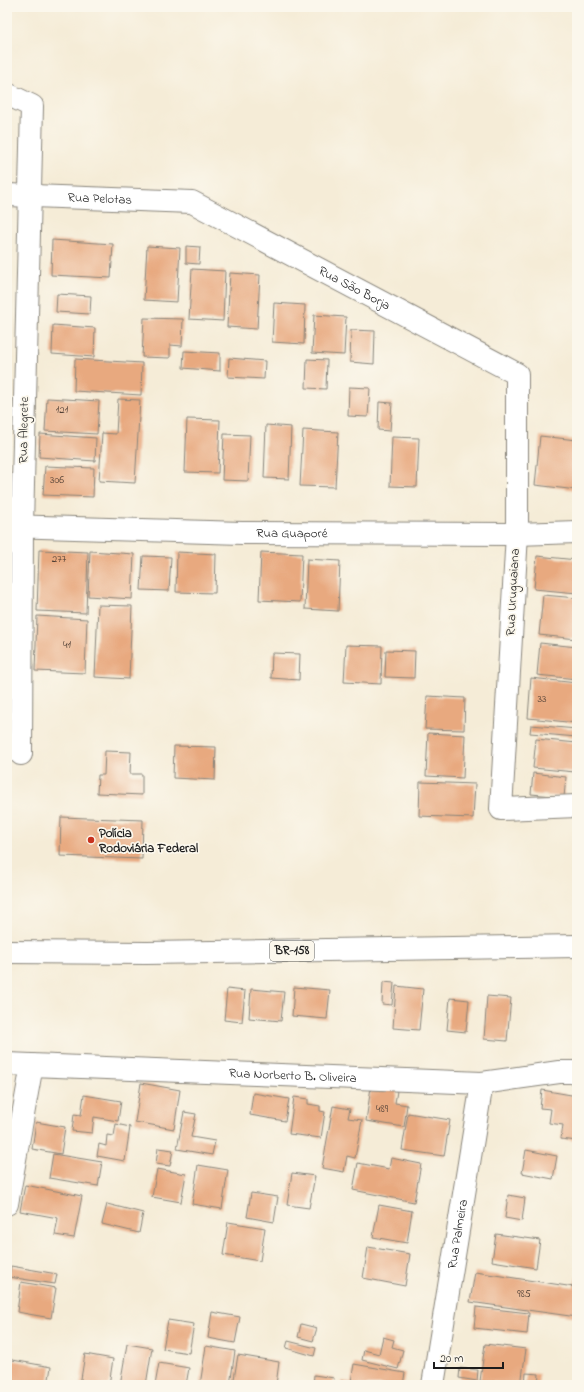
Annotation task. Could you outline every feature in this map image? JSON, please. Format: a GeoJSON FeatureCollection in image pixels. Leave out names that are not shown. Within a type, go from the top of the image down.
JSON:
{"type":"FeatureCollection","features":[{"type":"Feature","properties":{"kind":"main road","name":"Rua Alegrete"},"geometry":{"type":"LineString","coordinates":[[7,94],[32,106],[30,195],[15,526],[21,754]]}},
{"type":"Feature","properties":{"kind":"main road","name":"Rua Pelotas"},"geometry":{"type":"LineString","coordinates":[[7,195],[192,202]]}},
{"type":"Feature","properties":{"kind":"main road","name":"Rua São Borja"},"geometry":{"type":"LineString","coordinates":[[192,202],[517,374]]}},
{"type":"Feature","properties":{"kind":"main road","name":"Rua Uruguaiana"},"geometry":{"type":"LineString","coordinates":[[517,374],[517,534],[501,809],[577,806]]}},
{"type":"Feature","properties":{"kind":"main road","name":"Rua Guaporé"},"geometry":{"type":"LineString","coordinates":[[15,526],[242,533],[517,534],[577,532]]}},
{"type":"Feature","properties":{"kind":"main road","name":"BR-158"},"geometry":{"type":"LineString","coordinates":[[7,952],[147,953],[577,946]]}},
{"type":"Feature","properties":{"kind":"main road","name":"Rua Norberto B. Oliveira"},"geometry":{"type":"LineString","coordinates":[[7,1064],[482,1083],[559,1072],[577,1072]]}},
{"type":"Feature","properties":{"kind":"main road"},"geometry":{"type":"LineString","coordinates":[[7,1204],[32,1065]]}},
{"type":"Feature","properties":{"kind":"main road","name":"Rua Palmeira"},"geometry":{"type":"LineString","coordinates":[[433,1385],[482,1083]]}},
{"type":"Feature","properties":{"kind":"building"},"geometry":{"type":"Polygon","coordinates":[[[52,240],[113,244],[111,278],[51,275],[52,240]]]}},
{"type":"Feature","properties":{"kind":"building"},"geometry":{"type":"Polygon","coordinates":[[[147,246],[180,248],[177,302],[144,300],[147,246]]]}},
{"type":"Feature","properties":{"kind":"building"},"geometry":{"type":"Polygon","coordinates":[[[186,246],[200,247],[199,264],[186,263],[186,246]]]}},
{"type":"Feature","properties":{"kind":"building"},"geometry":{"type":"Polygon","coordinates":[[[192,269],[225,271],[223,321],[189,319],[192,269]]]}},
{"type":"Feature","properties":{"kind":"building"},"geometry":{"type":"Polygon","coordinates":[[[230,273],[260,275],[257,329],[227,327],[230,273]]]}},
{"type":"Feature","properties":{"kind":"building"},"geometry":{"type":"Polygon","coordinates":[[[57,294],[91,296],[90,314],[56,312],[57,294]]]}},
{"type":"Feature","properties":{"kind":"building"},"geometry":{"type":"Polygon","coordinates":[[[274,303],[305,305],[304,344],[272,342],[274,303]]]}},
{"type":"Feature","properties":{"kind":"building"},"geometry":{"type":"Polygon","coordinates":[[[314,315],[346,317],[344,355],[312,353],[314,315]]]}},
{"type":"Feature","properties":{"kind":"building"},"geometry":{"type":"Polygon","coordinates":[[[144,318],[183,319],[182,346],[170,345],[170,358],[142,357],[144,318]]]}},
{"type":"Feature","properties":{"kind":"building"},"geometry":{"type":"Polygon","coordinates":[[[53,325],[95,328],[94,357],[52,354],[53,325]]]}},
{"type":"Feature","properties":{"kind":"building"},"geometry":{"type":"Polygon","coordinates":[[[351,330],[375,331],[374,364],[350,362],[351,330]]]}},
{"type":"Feature","properties":{"kind":"building"},"geometry":{"type":"Polygon","coordinates":[[[184,351],[220,353],[220,371],[183,368],[184,351]]]}},
{"type":"Feature","properties":{"kind":"building"},"geometry":{"type":"Polygon","coordinates":[[[229,358],[265,361],[264,379],[228,377],[229,358]]]}},
{"type":"Feature","properties":{"kind":"building"},"geometry":{"type":"Polygon","coordinates":[[[75,359],[142,363],[141,395],[74,391],[75,359]]]}},
{"type":"Feature","properties":{"kind":"building"},"geometry":{"type":"Polygon","coordinates":[[[307,359],[327,360],[326,389],[306,388],[307,359]]]}},
{"type":"Feature","properties":{"kind":"building"},"geometry":{"type":"Polygon","coordinates":[[[349,387],[370,388],[368,417],[348,416],[349,387]]]}},
{"type":"Feature","properties":{"kind":"building"},"geometry":{"type":"Polygon","coordinates":[[[47,398],[99,401],[97,434],[45,431],[47,398]]]}},
{"type":"Feature","properties":{"kind":"building"},"geometry":{"type":"Polygon","coordinates":[[[118,399],[140,400],[135,483],[99,481],[102,433],[116,434],[118,399]]]}},
{"type":"Feature","properties":{"kind":"building"},"geometry":{"type":"Polygon","coordinates":[[[379,402],[392,403],[390,431],[378,430],[379,402]]]}},
{"type":"Feature","properties":{"kind":"building"},"geometry":{"type":"Polygon","coordinates":[[[187,419],[220,420],[218,473],[185,472],[187,419]]]}},
{"type":"Feature","properties":{"kind":"building"},"geometry":{"type":"Polygon","coordinates":[[[266,425],[291,427],[289,479],[264,478],[266,425]]]}},
{"type":"Feature","properties":{"kind":"building"},"geometry":{"type":"Polygon","coordinates":[[[303,430],[338,432],[335,487],[300,486],[303,430]]]}},
{"type":"Feature","properties":{"kind":"building"},"geometry":{"type":"Polygon","coordinates":[[[40,434],[96,438],[95,461],[39,457],[40,434]]]}},
{"type":"Feature","properties":{"kind":"building"},"geometry":{"type":"Polygon","coordinates":[[[224,434],[250,435],[248,481],[222,480],[224,434]]]}},
{"type":"Feature","properties":{"kind":"building"},"geometry":{"type":"Polygon","coordinates":[[[540,436],[577,440],[577,490],[535,485],[540,436]]]}},
{"type":"Feature","properties":{"kind":"building"},"geometry":{"type":"Polygon","coordinates":[[[392,437],[419,438],[417,487],[390,486],[392,437]]]}},
{"type":"Feature","properties":{"kind":"building"},"geometry":{"type":"Polygon","coordinates":[[[45,466],[94,468],[93,497],[43,495],[45,466]]]}},
{"type":"Feature","properties":{"kind":"building"},"geometry":{"type":"Polygon","coordinates":[[[39,550],[88,552],[86,613],[37,611],[39,550]]]}},
{"type":"Feature","properties":{"kind":"building"},"geometry":{"type":"Polygon","coordinates":[[[90,551],[134,554],[132,599],[88,596],[90,551]]]}},
{"type":"Feature","properties":{"kind":"building"},"geometry":{"type":"Polygon","coordinates":[[[177,552],[216,554],[215,593],[176,592],[177,552]]]}},
{"type":"Feature","properties":{"kind":"building"},"geometry":{"type":"Polygon","coordinates":[[[261,552],[302,554],[300,602],[259,600],[261,552]]]}},
{"type":"Feature","properties":{"kind":"building"},"geometry":{"type":"Polygon","coordinates":[[[143,556],[171,557],[169,591],[141,590],[143,556]]]}},
{"type":"Feature","properties":{"kind":"building"},"geometry":{"type":"Polygon","coordinates":[[[537,556],[577,560],[577,593],[534,589],[537,556]]]}},
{"type":"Feature","properties":{"kind":"building"},"geometry":{"type":"Polygon","coordinates":[[[307,559],[340,561],[338,611],[305,609],[307,559]]]}},
{"type":"Feature","properties":{"kind":"building"},"geometry":{"type":"Polygon","coordinates":[[[543,595],[577,598],[577,639],[539,635],[543,595]]]}},
{"type":"Feature","properties":{"kind":"building"},"geometry":{"type":"Polygon","coordinates":[[[98,605],[132,606],[129,679],[95,677],[98,605]]]}},
{"type":"Feature","properties":{"kind":"building"},"geometry":{"type":"Polygon","coordinates":[[[37,616],[87,619],[85,673],[35,671],[37,616]]]}},
{"type":"Feature","properties":{"kind":"building"},"geometry":{"type":"Polygon","coordinates":[[[540,643],[577,647],[577,679],[537,675],[540,643]]]}},
{"type":"Feature","properties":{"kind":"building"},"geometry":{"type":"Polygon","coordinates":[[[346,645],[382,646],[381,684],[344,682],[346,645]]]}},
{"type":"Feature","properties":{"kind":"building"},"geometry":{"type":"Polygon","coordinates":[[[386,650],[415,651],[414,678],[385,677],[386,650]]]}},
{"type":"Feature","properties":{"kind":"building"},"geometry":{"type":"Polygon","coordinates":[[[272,653],[300,654],[299,680],[271,678],[272,653]]]}},
{"type":"Feature","properties":{"kind":"building"},"geometry":{"type":"Polygon","coordinates":[[[531,678],[577,683],[577,723],[528,718],[531,678]]]}},
{"type":"Feature","properties":{"kind":"building"},"geometry":{"type":"Polygon","coordinates":[[[427,696],[465,698],[464,730],[425,729],[427,696]]]}},
{"type":"Feature","properties":{"kind":"building"},"geometry":{"type":"Polygon","coordinates":[[[531,725],[577,729],[577,737],[530,733],[531,725]]]}},
{"type":"Feature","properties":{"kind":"building"},"geometry":{"type":"Polygon","coordinates":[[[428,733],[465,735],[463,778],[426,776],[428,733]]]}},
{"type":"Feature","properties":{"kind":"building"},"geometry":{"type":"Polygon","coordinates":[[[536,739],[577,743],[575,772],[533,768],[536,739]]]}},
{"type":"Feature","properties":{"kind":"building"},"geometry":{"type":"Polygon","coordinates":[[[174,746],[216,747],[215,780],[173,778],[174,746]]]}},
{"type":"Feature","properties":{"kind":"building"},"geometry":{"type":"Polygon","coordinates":[[[105,751],[131,752],[130,774],[142,774],[142,795],[97,793],[98,775],[104,775],[105,751]]]}},
{"type":"Feature","properties":{"kind":"building"},"geometry":{"type":"Polygon","coordinates":[[[533,773],[566,777],[564,797],[531,794],[533,773]]]}},
{"type":"Feature","properties":{"kind":"building"},"geometry":{"type":"Polygon","coordinates":[[[420,782],[475,784],[473,818],[419,816],[420,782]]]}},
{"type":"Feature","properties":{"kind":"building"},"geometry":{"type":"Polygon","coordinates":[[[61,817],[143,820],[142,859],[60,856],[61,817]]]}},
{"type":"Feature","properties":{"kind":"building"},"geometry":{"type":"Polygon","coordinates":[[[383,982],[394,983],[392,1005],[382,1004],[383,982]]]}},
{"type":"Feature","properties":{"kind":"building"},"geometry":{"type":"Polygon","coordinates":[[[396,986],[423,989],[419,1030],[393,1028],[396,986]]]}},
{"type":"Feature","properties":{"kind":"building"},"geometry":{"type":"Polygon","coordinates":[[[294,987],[330,990],[327,1019],[292,1016],[294,987]]]}},
{"type":"Feature","properties":{"kind":"building"},"geometry":{"type":"Polygon","coordinates":[[[227,989],[245,991],[242,1022],[224,1020],[227,989]]]}},
{"type":"Feature","properties":{"kind":"building"},"geometry":{"type":"Polygon","coordinates":[[[251,989],[284,992],[281,1021],[249,1018],[251,989]]]}},
{"type":"Feature","properties":{"kind":"building"},"geometry":{"type":"Polygon","coordinates":[[[487,996],[511,998],[507,1041],[484,1039],[487,996]]]}},
{"type":"Feature","properties":{"kind":"building"},"geometry":{"type":"Polygon","coordinates":[[[450,998],[469,1000],[466,1032],[447,1030],[450,998]]]}},
{"type":"Feature","properties":{"kind":"building"},"geometry":{"type":"Polygon","coordinates":[[[141,1083],[180,1090],[174,1129],[135,1122],[141,1083]]]}},
{"type":"Feature","properties":{"kind":"building"},"geometry":{"type":"Polygon","coordinates":[[[371,1087],[397,1091],[395,1103],[407,1105],[404,1127],[366,1121],[371,1087]]]}},
{"type":"Feature","properties":{"kind":"building"},"geometry":{"type":"Polygon","coordinates":[[[542,1090],[577,1096],[577,1141],[561,1139],[563,1125],[549,1123],[551,1109],[540,1108],[542,1090]]]}},
{"type":"Feature","properties":{"kind":"building"},"geometry":{"type":"Polygon","coordinates":[[[253,1093],[289,1099],[285,1121],[250,1115],[253,1093]]]}},
{"type":"Feature","properties":{"kind":"building"},"geometry":{"type":"Polygon","coordinates":[[[84,1095],[121,1101],[118,1121],[94,1117],[92,1133],[72,1131],[74,1114],[81,1115],[84,1095]]]}},
{"type":"Feature","properties":{"kind":"building"},"geometry":{"type":"Polygon","coordinates":[[[294,1097],[308,1099],[308,1104],[320,1106],[320,1111],[325,1112],[321,1138],[289,1134],[294,1097]]]}},
{"type":"Feature","properties":{"kind":"building"},"geometry":{"type":"Polygon","coordinates":[[[333,1106],[350,1109],[348,1118],[362,1120],[355,1158],[347,1156],[344,1172],[322,1168],[333,1106]]]}},
{"type":"Feature","properties":{"kind":"building"},"geometry":{"type":"Polygon","coordinates":[[[184,1112],[196,1114],[191,1137],[215,1141],[212,1155],[177,1149],[184,1112]]]}},
{"type":"Feature","properties":{"kind":"building"},"geometry":{"type":"Polygon","coordinates":[[[408,1113],[450,1120],[444,1156],[402,1150],[408,1113]]]}},
{"type":"Feature","properties":{"kind":"building"},"geometry":{"type":"Polygon","coordinates":[[[36,1122],[65,1127],[61,1154],[32,1149],[36,1122]]]}},
{"type":"Feature","properties":{"kind":"building"},"geometry":{"type":"Polygon","coordinates":[[[116,1124],[130,1127],[125,1161],[97,1156],[99,1144],[106,1146],[107,1135],[114,1136],[116,1124]]]}},
{"type":"Feature","properties":{"kind":"building"},"geometry":{"type":"Polygon","coordinates":[[[158,1148],[173,1150],[170,1166],[156,1164],[158,1148]]]}},
{"type":"Feature","properties":{"kind":"building"},"geometry":{"type":"Polygon","coordinates":[[[526,1150],[557,1156],[553,1179],[522,1173],[526,1150]]]}},
{"type":"Feature","properties":{"kind":"building"},"geometry":{"type":"Polygon","coordinates":[[[53,1154],[102,1162],[98,1186],[49,1178],[53,1154]]]}},
{"type":"Feature","properties":{"kind":"building"},"geometry":{"type":"Polygon","coordinates":[[[391,1158],[421,1164],[414,1202],[353,1190],[358,1163],[389,1169],[391,1158]]]}},
{"type":"Feature","properties":{"kind":"building"},"geometry":{"type":"Polygon","coordinates":[[[198,1165],[228,1170],[222,1209],[192,1204],[198,1165]]]}},
{"type":"Feature","properties":{"kind":"building"},"geometry":{"type":"Polygon","coordinates":[[[157,1169],[186,1174],[181,1202],[152,1197],[157,1169]]]}},
{"type":"Feature","properties":{"kind":"building"},"geometry":{"type":"Polygon","coordinates":[[[292,1173],[315,1176],[309,1208],[287,1205],[292,1173]]]}},
{"type":"Feature","properties":{"kind":"building"},"geometry":{"type":"Polygon","coordinates":[[[25,1185],[82,1196],[74,1238],[55,1235],[58,1218],[20,1211],[25,1185]]]}},
{"type":"Feature","properties":{"kind":"building"},"geometry":{"type":"Polygon","coordinates":[[[251,1193],[278,1197],[274,1222],[247,1217],[251,1193]]]}},
{"type":"Feature","properties":{"kind":"building"},"geometry":{"type":"Polygon","coordinates":[[[508,1195],[525,1198],[522,1221],[505,1218],[508,1195]]]}},
{"type":"Feature","properties":{"kind":"building"},"geometry":{"type":"Polygon","coordinates":[[[107,1204],[143,1213],[139,1233],[102,1224],[107,1204]]]}},
{"type":"Feature","properties":{"kind":"building"},"geometry":{"type":"Polygon","coordinates":[[[379,1205],[412,1211],[407,1243],[373,1237],[379,1205]]]}},
{"type":"Feature","properties":{"kind":"building"},"geometry":{"type":"Polygon","coordinates":[[[228,1222],[265,1228],[260,1261],[223,1255],[228,1222]]]}},
{"type":"Feature","properties":{"kind":"building"},"geometry":{"type":"Polygon","coordinates":[[[496,1234],[540,1240],[536,1268],[492,1261],[496,1234]]]}},
{"type":"Feature","properties":{"kind":"building"},"geometry":{"type":"Polygon","coordinates":[[[368,1247],[410,1254],[405,1286],[363,1278],[368,1247]]]}},
{"type":"Feature","properties":{"kind":"building"},"geometry":{"type":"Polygon","coordinates":[[[11,1266],[57,1274],[55,1284],[9,1277],[11,1266]]]}},
{"type":"Feature","properties":{"kind":"building"},"geometry":{"type":"Polygon","coordinates":[[[475,1272],[574,1287],[577,1275],[577,1317],[470,1302],[475,1272]]]}},
{"type":"Feature","properties":{"kind":"building"},"geometry":{"type":"Polygon","coordinates":[[[21,1282],[56,1288],[51,1318],[17,1312],[21,1282]]]}},
{"type":"Feature","properties":{"kind":"building"},"geometry":{"type":"Polygon","coordinates":[[[476,1307],[529,1313],[527,1334],[474,1328],[476,1307]]]}},
{"type":"Feature","properties":{"kind":"building"},"geometry":{"type":"Polygon","coordinates":[[[212,1312],[240,1317],[235,1343],[208,1338],[212,1312]]]}},
{"type":"Feature","properties":{"kind":"building"},"geometry":{"type":"Polygon","coordinates":[[[168,1320],[194,1324],[189,1353],[163,1349],[168,1320]]]}},
{"type":"Feature","properties":{"kind":"building"},"geometry":{"type":"Polygon","coordinates":[[[301,1324],[317,1328],[313,1341],[298,1337],[301,1324]]]}},
{"type":"Feature","properties":{"kind":"building"},"geometry":{"type":"Polygon","coordinates":[[[383,1337],[394,1340],[392,1347],[403,1350],[398,1369],[362,1360],[364,1350],[379,1354],[383,1337]]]}},
{"type":"Feature","properties":{"kind":"building"},"geometry":{"type":"Polygon","coordinates":[[[288,1341],[316,1348],[314,1356],[286,1348],[288,1341]]]}},
{"type":"Feature","properties":{"kind":"building"},"geometry":{"type":"Polygon","coordinates":[[[127,1344],[152,1348],[146,1385],[120,1385],[127,1344]]]}},
{"type":"Feature","properties":{"kind":"building"},"geometry":{"type":"Polygon","coordinates":[[[485,1344],[526,1349],[521,1385],[480,1381],[485,1344]]]}},
{"type":"Feature","properties":{"kind":"building"},"geometry":{"type":"Polygon","coordinates":[[[206,1346],[235,1351],[230,1385],[200,1385],[206,1346]]]}},
{"type":"Feature","properties":{"kind":"building"},"geometry":{"type":"Polygon","coordinates":[[[85,1354],[113,1359],[109,1385],[80,1385],[85,1354]]]}},
{"type":"Feature","properties":{"kind":"building"},"geometry":{"type":"Polygon","coordinates":[[[238,1355],[279,1362],[276,1385],[233,1385],[238,1355]]]}},
{"type":"Feature","properties":{"kind":"building"},"geometry":{"type":"Polygon","coordinates":[[[7,1359],[51,1367],[48,1385],[7,1385],[7,1359]]]}},
{"type":"Feature","properties":{"kind":"building"},"geometry":{"type":"Polygon","coordinates":[[[159,1363],[189,1368],[186,1385],[155,1385],[159,1363]]]}},
{"type":"Feature","properties":{"kind":"building"},"geometry":{"type":"Polygon","coordinates":[[[354,1364],[405,1373],[403,1385],[341,1385],[341,1381],[351,1382],[354,1364]]]}},
{"type":"Feature","properties":{"kind":"building"},"geometry":{"type":"Polygon","coordinates":[[[460,1368],[478,1370],[477,1381],[459,1378],[460,1368]]]}},
{"type":"Feature","properties":{"kind":"building"},"geometry":{"type":"Polygon","coordinates":[[[526,1373],[539,1374],[538,1385],[525,1385],[526,1373]]]}},
{"type":"Feature","properties":{"kind":"building"},"geometry":{"type":"Polygon","coordinates":[[[314,1375],[334,1378],[333,1385],[313,1385],[314,1375]]]}},
{"type":"Feature","properties":{"kind":"place","name":"Polícia Rodoviária Federal"},"geometry":{"type":"Point","coordinates":[91,840]}}]}
